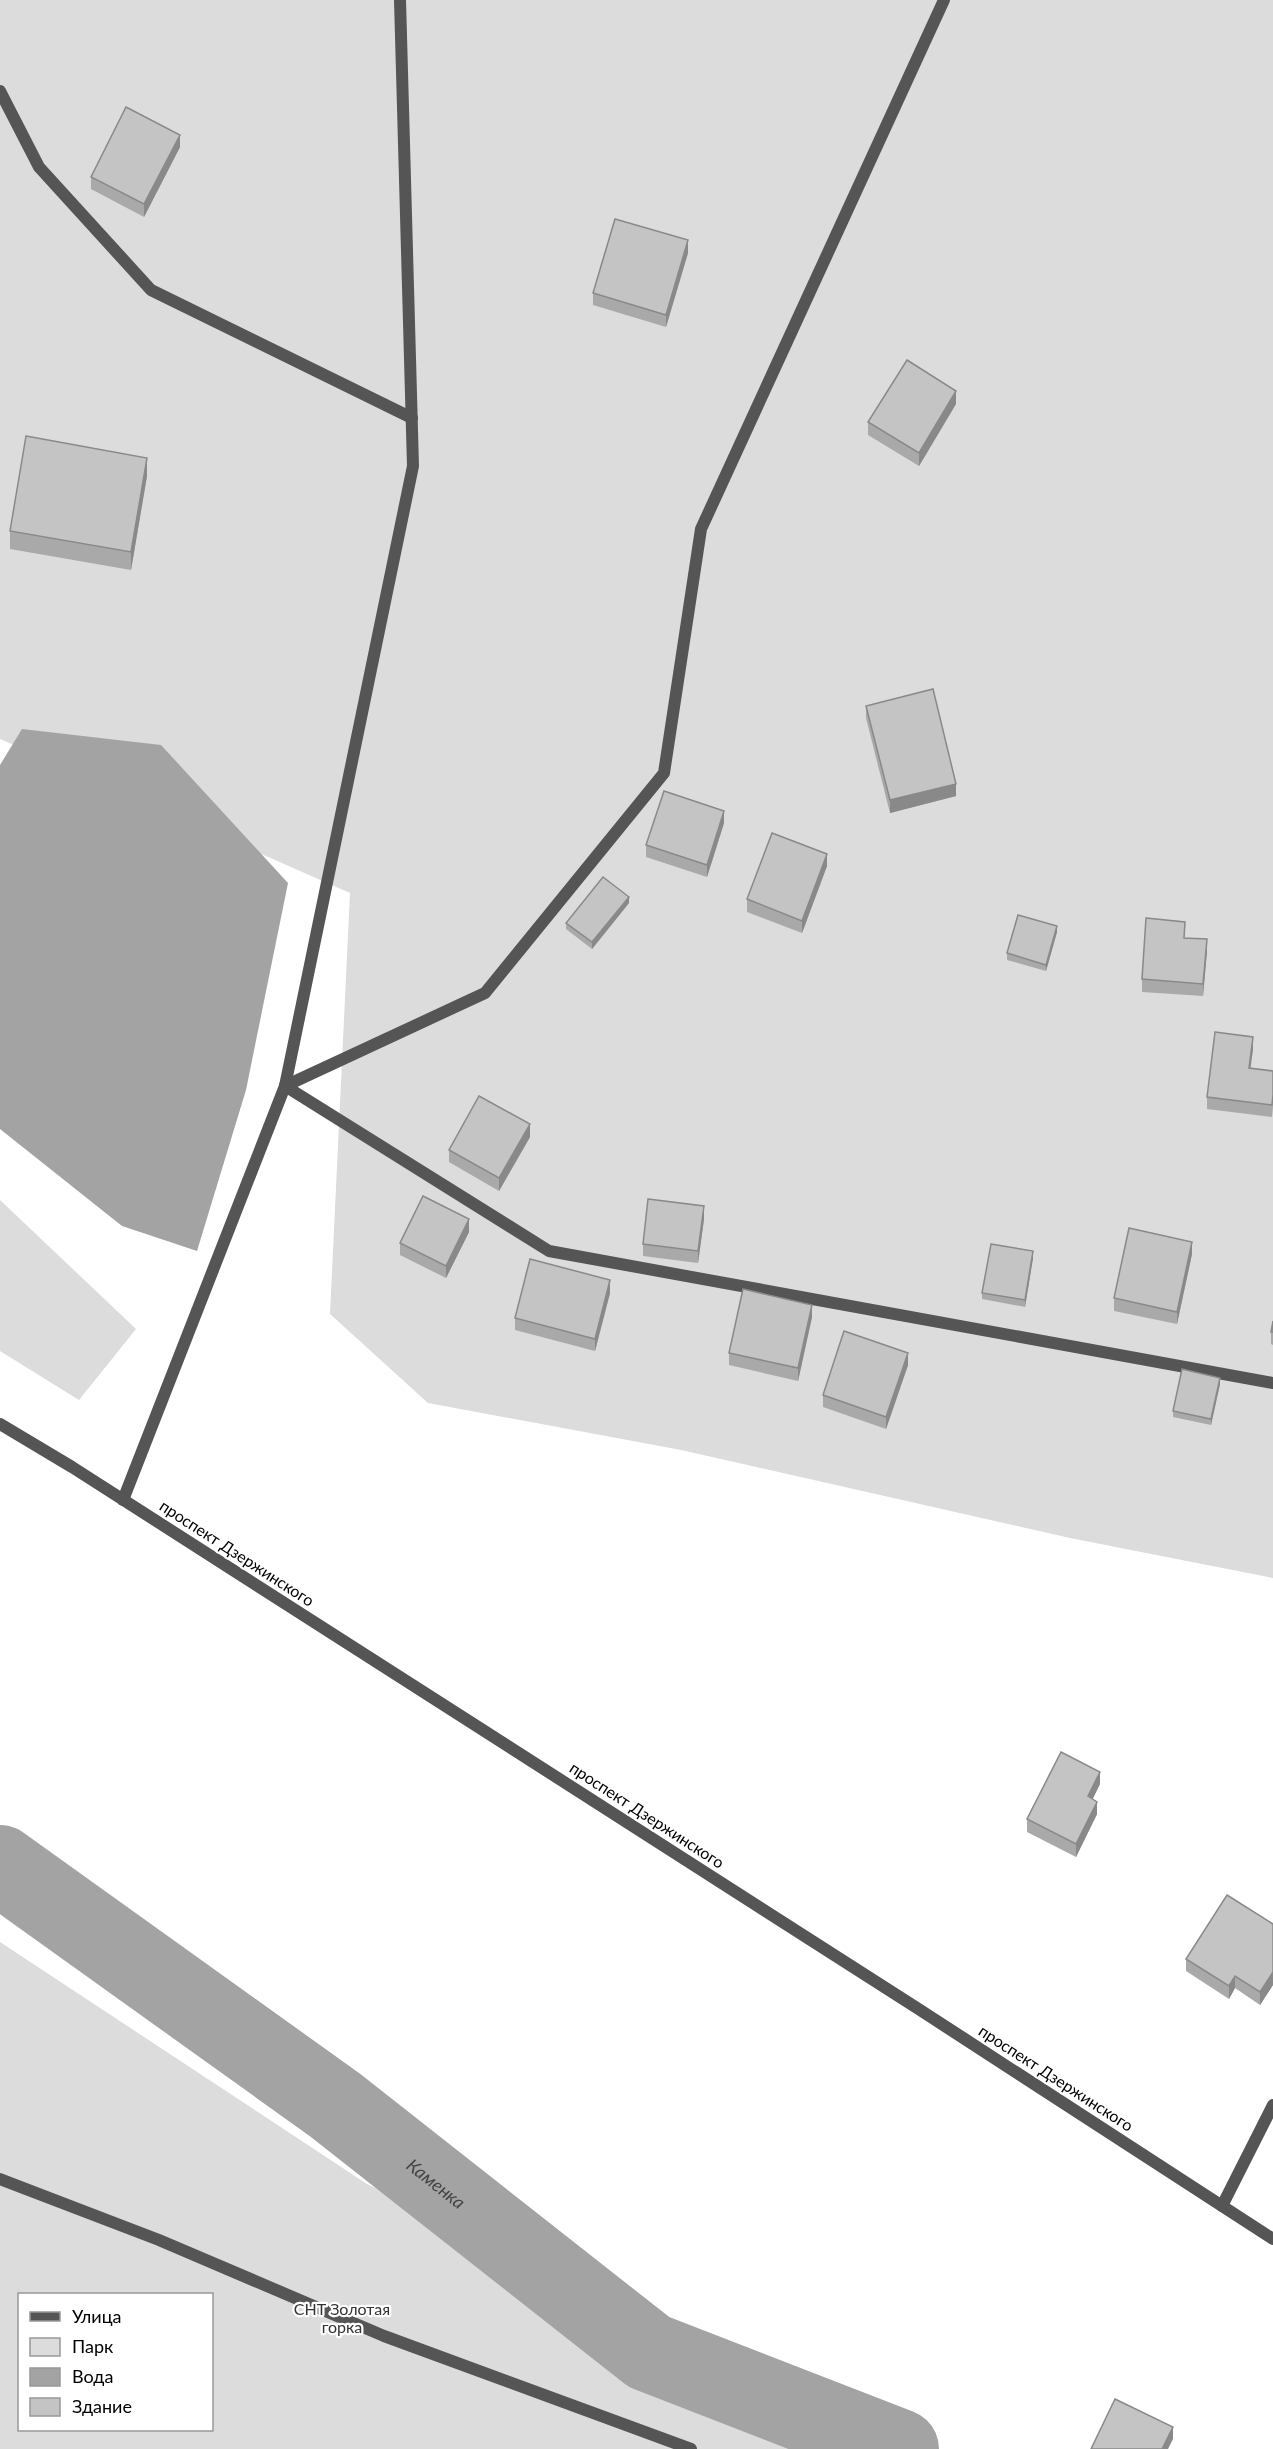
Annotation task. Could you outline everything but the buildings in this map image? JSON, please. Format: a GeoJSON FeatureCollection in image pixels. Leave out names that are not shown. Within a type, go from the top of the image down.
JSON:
{"type":"FeatureCollection","features":[{"type":"Feature","properties":{"kind":"street"},"geometry":{"type":"LineString","coordinates":[[123,1500],[285,1086],[413,466],[400,0]]}},
{"type":"Feature","properties":{"kind":"street"},"geometry":{"type":"LineString","coordinates":[[285,1086],[485,993],[664,773],[701,529],[944,0]]}},
{"type":"Feature","properties":{"kind":"street"},"geometry":{"type":"LineString","coordinates":[[0,91],[39,167],[151,290],[412,418]]}},
{"type":"Feature","properties":{"kind":"street"},"geometry":{"type":"LineString","coordinates":[[285,1086],[549,1251],[1273,1383]]}},
{"type":"Feature","properties":{"kind":"street","name":"проспект Дзержинского"},"geometry":{"type":"LineString","coordinates":[[0,1424],[123,1500],[916,2007],[1273,2239]]}},
{"type":"Feature","properties":{"kind":"street"},"geometry":{"type":"LineString","coordinates":[[1222,2206],[1273,2105]]}},
{"type":"Feature","properties":{"kind":"street"},"geometry":{"type":"LineString","coordinates":[[0,2179],[159,2240],[384,2336],[691,2449]]}},
{"type":"Feature","properties":{"kind":"green space"},"geometry":{"type":"Polygon","coordinates":[[[0,0],[1273,0],[1273,1578],[1070,1538],[681,1450],[428,1403],[330,1314],[350,893],[0,739],[0,0]]]}},
{"type":"Feature","properties":{"kind":"green space"},"geometry":{"type":"Polygon","coordinates":[[[0,1200],[136,1329],[79,1400],[0,1351],[0,1200]]]}},
{"type":"Feature","properties":{"kind":"green space","name":"СНТ Золотая горка"},"geometry":{"type":"Polygon","coordinates":[[[0,1942],[367,2184],[920,2449],[0,2449],[0,1942]]]}},
{"type":"Feature","properties":{"kind":"water"},"geometry":{"type":"Polygon","coordinates":[[[22,729],[161,745],[288,883],[246,1090],[197,1251],[122,1226],[0,1129],[0,765],[22,729]]]}},
{"type":"Feature","properties":{"kind":"waterway","name":"Каменка"},"geometry":{"type":"LineString","coordinates":[[0,1865],[335,2105],[649,2352],[899,2449]]}}]}
